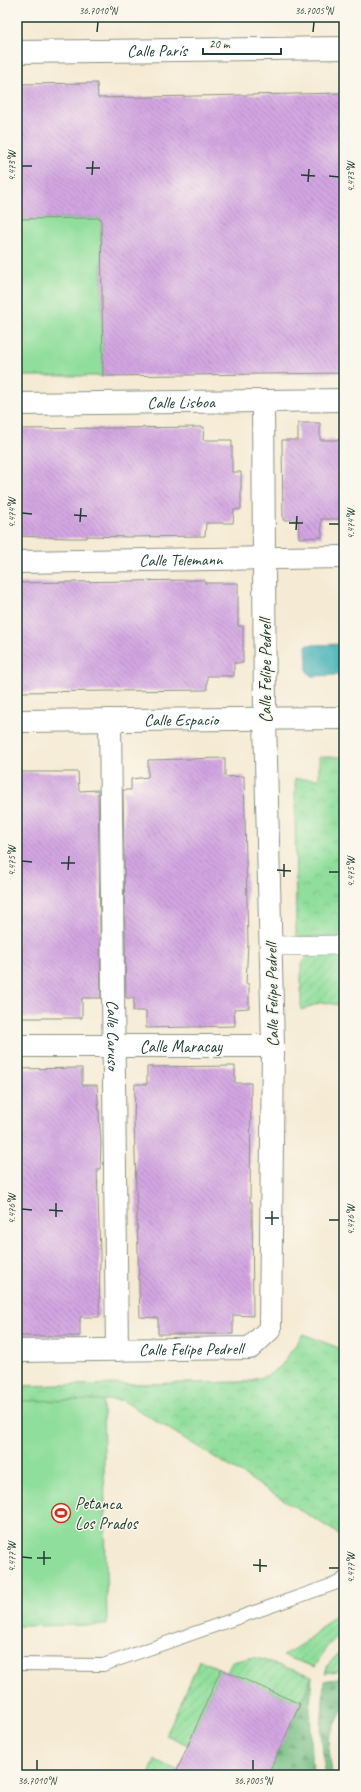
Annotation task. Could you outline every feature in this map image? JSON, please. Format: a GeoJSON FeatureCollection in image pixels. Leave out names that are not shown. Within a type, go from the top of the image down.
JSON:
{"type":"FeatureCollection","features":[{"type":"Feature","properties":{"kind":"street","name":"Calle París"},"geometry":{"type":"LineString","coordinates":[[17,52],[344,48]]}},
{"type":"Feature","properties":{"kind":"street","name":"Calle Lisboa"},"geometry":{"type":"LineString","coordinates":[[17,404],[344,400]]}},
{"type":"Feature","properties":{"kind":"street","name":"Calle Felipe Pedrell"},"geometry":{"type":"LineString","coordinates":[[17,1352],[250,1348],[270,1329],[273,1046],[265,719],[263,401]]}},
{"type":"Feature","properties":{"kind":"street","name":"Calle Telemann"},"geometry":{"type":"LineString","coordinates":[[17,562],[344,557]]}},
{"type":"Feature","properties":{"kind":"street","name":"Calle Espacio"},"geometry":{"type":"LineString","coordinates":[[17,721],[344,718]]}},
{"type":"Feature","properties":{"kind":"street","name":"Calle Caruso"},"geometry":{"type":"LineString","coordinates":[[110,720],[118,1350]]}},
{"type":"Feature","properties":{"kind":"street"},"geometry":{"type":"LineString","coordinates":[[271,946],[344,945]]}},
{"type":"Feature","properties":{"kind":"street","name":"Calle Maracay"},"geometry":{"type":"LineString","coordinates":[[17,1046],[273,1046]]}},
{"type":"Feature","properties":{"kind":"lane"},"geometry":{"type":"LineString","coordinates":[[17,1664],[103,1665],[340,1582],[344,1578]]}},
{"type":"Feature","properties":{"kind":"green space"},"geometry":{"type":"Polygon","coordinates":[[[101,218],[103,376],[17,376],[17,219],[101,218]]]}},
{"type":"Feature","properties":{"kind":"green space"},"geometry":{"type":"Polygon","coordinates":[[[319,757],[344,757],[344,937],[296,937],[295,779],[319,779],[319,757]]]}},
{"type":"Feature","properties":{"kind":"green space"},"geometry":{"type":"Polygon","coordinates":[[[321,953],[344,953],[344,1006],[322,1002],[301,1010],[301,965],[308,956],[321,953]]]}},
{"type":"Feature","properties":{"kind":"green space"},"geometry":{"type":"Polygon","coordinates":[[[303,1334],[344,1350],[344,1537],[122,1400],[17,1401],[17,1386],[247,1382],[268,1375],[281,1366],[303,1334]]]}},
{"type":"Feature","properties":{"kind":"green space","name":"Petanca Los Prados"},"geometry":{"type":"Polygon","coordinates":[[[258,1378],[293,1457],[122,1400],[103,1399],[107,1625],[17,1626],[17,1386],[247,1382],[258,1378]]]}},
{"type":"Feature","properties":{"kind":"green space"},"geometry":{"type":"Polygon","coordinates":[[[344,1607],[344,1629],[326,1648],[315,1667],[283,1656],[306,1641],[344,1607]]]}},
{"type":"Feature","properties":{"kind":"green space"},"geometry":{"type":"Polygon","coordinates":[[[344,1647],[344,1670],[325,1673],[328,1665],[344,1647]]]}},
{"type":"Feature","properties":{"kind":"green space"},"geometry":{"type":"Polygon","coordinates":[[[254,1657],[312,1676],[300,1704],[227,1672],[232,1662],[254,1657]]]}},
{"type":"Feature","properties":{"kind":"green space"},"geometry":{"type":"Polygon","coordinates":[[[200,1660],[221,1669],[188,1745],[166,1735],[200,1660]]]}},
{"type":"Feature","properties":{"kind":"green space"},"geometry":{"type":"Polygon","coordinates":[[[312,1676],[310,1711],[313,1775],[268,1775],[312,1676]]]}},
{"type":"Feature","properties":{"kind":"green space"},"geometry":{"type":"Polygon","coordinates":[[[344,1677],[344,1707],[328,1739],[332,1775],[325,1775],[321,1733],[324,1681],[344,1677]]]}},
{"type":"Feature","properties":{"kind":"green space"},"geometry":{"type":"Polygon","coordinates":[[[155,1760],[177,1770],[175,1775],[149,1775],[155,1760]]]}},
{"type":"Feature","properties":{"kind":"water"},"geometry":{"type":"Polygon","coordinates":[[[344,644],[344,675],[311,676],[307,671],[306,645],[344,644]]]}},
{"type":"Feature","properties":{"kind":"building"},"geometry":{"type":"Polygon","coordinates":[[[97,83],[98,98],[344,93],[344,373],[103,376],[101,218],[17,219],[17,84],[97,83]]]}},
{"type":"Feature","properties":{"kind":"building"},"geometry":{"type":"Polygon","coordinates":[[[298,423],[320,423],[320,440],[344,440],[344,519],[321,519],[322,537],[299,538],[298,520],[283,520],[282,440],[298,440],[298,423]]]}},
{"type":"Feature","properties":{"kind":"building"},"geometry":{"type":"Polygon","coordinates":[[[204,427],[203,440],[232,440],[232,472],[241,472],[241,509],[234,510],[233,523],[206,523],[205,536],[87,536],[87,538],[68,538],[17,536],[17,429],[204,427]]]}},
{"type":"Feature","properties":{"kind":"building"},"geometry":{"type":"Polygon","coordinates":[[[205,580],[205,583],[238,583],[238,626],[243,626],[243,663],[234,663],[234,676],[207,676],[207,690],[17,692],[17,583],[205,580]]]}},
{"type":"Feature","properties":{"kind":"building"},"geometry":{"type":"Polygon","coordinates":[[[225,758],[225,777],[244,776],[248,943],[246,984],[249,984],[249,1008],[234,1009],[235,1026],[146,1028],[146,1011],[133,1011],[134,998],[126,998],[123,790],[131,790],[131,779],[148,777],[148,760],[225,758]]]}},
{"type":"Feature","properties":{"kind":"building"},"geometry":{"type":"Polygon","coordinates":[[[17,772],[78,772],[79,791],[98,790],[101,998],[82,998],[82,1018],[17,1018],[17,772]]]}},
{"type":"Feature","properties":{"kind":"building"},"geometry":{"type":"Polygon","coordinates":[[[235,1066],[235,1083],[251,1083],[250,1202],[252,1202],[253,1316],[233,1315],[233,1334],[158,1334],[158,1318],[140,1317],[134,1121],[135,1084],[147,1084],[147,1067],[235,1066]]]}},
{"type":"Feature","properties":{"kind":"building"},"geometry":{"type":"Polygon","coordinates":[[[82,1068],[82,1085],[97,1085],[101,1143],[100,1169],[97,1169],[100,1254],[99,1317],[80,1317],[80,1336],[17,1336],[17,1069],[82,1068]]]}},
{"type":"Feature","properties":{"kind":"building"},"geometry":{"type":"Polygon","coordinates":[[[221,1669],[300,1704],[268,1775],[175,1775],[221,1669]]]}},
{"type":"Feature","properties":{"kind":"place","name":"Petanca Los Prados"},"geometry":{"type":"Point","coordinates":[61,1513]}}]}
